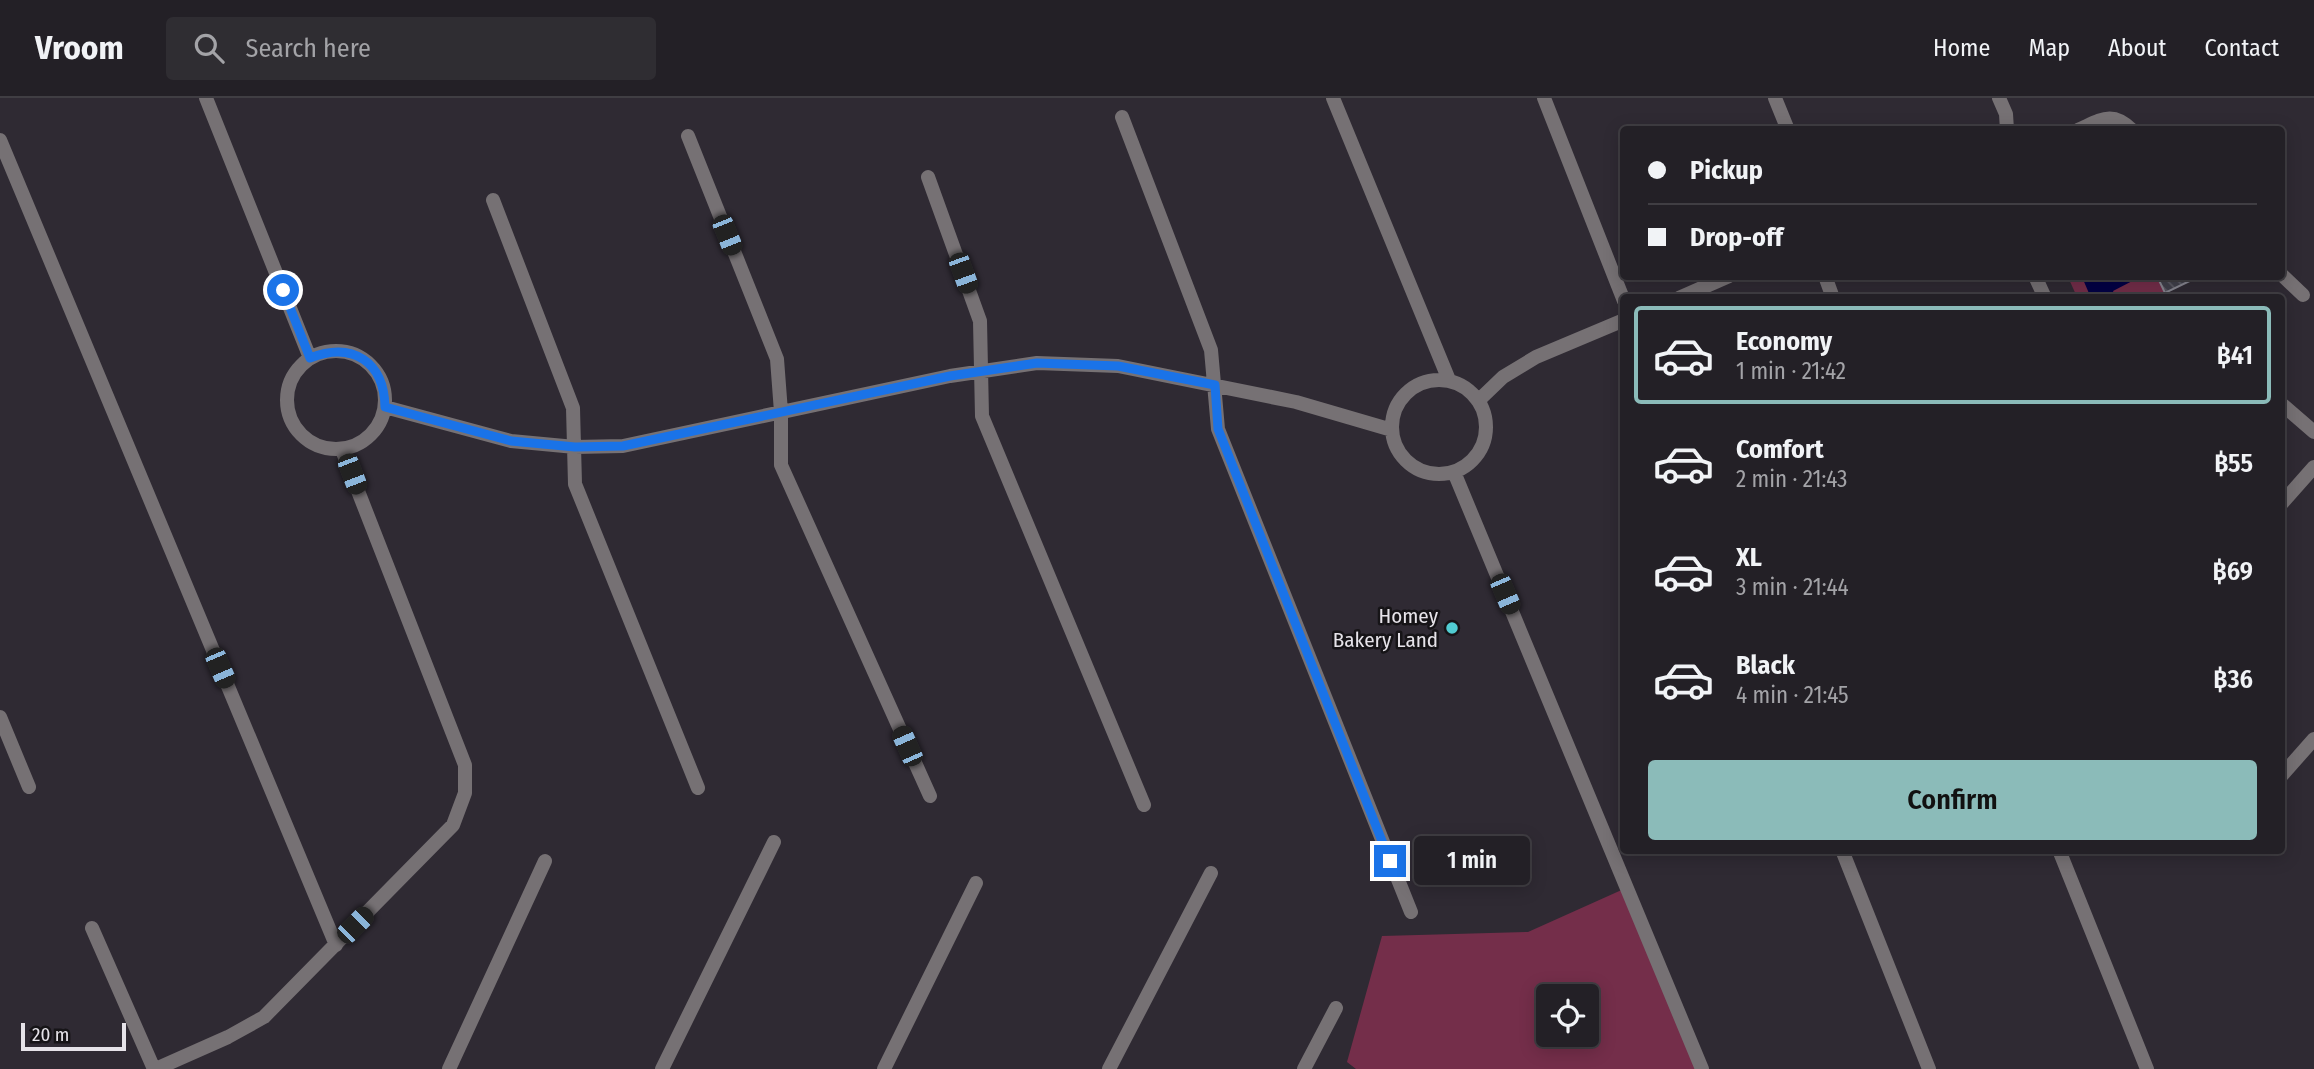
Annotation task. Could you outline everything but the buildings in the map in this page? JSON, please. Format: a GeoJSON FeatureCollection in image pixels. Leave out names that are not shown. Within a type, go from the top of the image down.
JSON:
{"type":"FeatureCollection","features":[{"type":"Feature","properties":{"kind":"street"},"geometry":{"type":"LineString","coordinates":[[206,98],[310,358]]}},
{"type":"Feature","properties":{"kind":"street"},"geometry":{"type":"LineString","coordinates":[[1333,98],[1449,380]]}},
{"type":"Feature","properties":{"kind":"street"},"geometry":{"type":"LineString","coordinates":[[1544,98],[1621,294]]}},
{"type":"Feature","properties":{"kind":"street"},"geometry":{"type":"LineString","coordinates":[[1775,98],[1786,126]]}},
{"type":"Feature","properties":{"kind":"street"},"geometry":{"type":"LineString","coordinates":[[1999,98],[2006,114],[2007,126]]}},
{"type":"Feature","properties":{"kind":"street"},"geometry":{"type":"LineString","coordinates":[[1122,117],[1211,350],[1218,429],[1411,912]]}},
{"type":"Feature","properties":{"kind":"street"},"geometry":{"type":"LineString","coordinates":[[2087,126],[2114,117],[2128,126]]}},
{"type":"Feature","properties":{"kind":"street"},"geometry":{"type":"LineString","coordinates":[[688,136],[777,359],[781,465],[930,796]]}},
{"type":"Feature","properties":{"kind":"street"},"geometry":{"type":"LineString","coordinates":[[0,140],[335,945]]}},
{"type":"Feature","properties":{"kind":"street"},"geometry":{"type":"LineString","coordinates":[[929,177],[980,321],[982,416],[1144,805]]}},
{"type":"Feature","properties":{"kind":"street"},"geometry":{"type":"LineString","coordinates":[[493,200],[573,408],[575,484],[698,788]]}},
{"type":"Feature","properties":{"kind":"street"},"geometry":{"type":"LineString","coordinates":[[2285,278],[2303,295]]}},
{"type":"Feature","properties":{"kind":"street"},"geometry":{"type":"LineString","coordinates":[[1688,294],[1720,280]]}},
{"type":"Feature","properties":{"kind":"street"},"geometry":{"type":"LineString","coordinates":[[1478,401],[1503,377],[1536,357],[1620,322]]}},
{"type":"Feature","properties":{"kind":"street"},"geometry":{"type":"LineString","coordinates":[[333,351],[356,355],[370,364],[385,391],[381,422],[371,436],[342,450],[326,449],[298,432],[290,417],[290,384],[298,370],[310,358],[333,351]]}},
{"type":"Feature","properties":{"kind":"street"},"geometry":{"type":"LineString","coordinates":[[385,407],[511,441],[575,447],[623,446],[981,371],[1037,363],[1118,366],[1296,402],[1392,430]]}},
{"type":"Feature","properties":{"kind":"street"},"geometry":{"type":"LineString","coordinates":[[1449,380],[1468,389],[1478,401],[1485,415],[1483,446],[1474,459],[1454,472],[1431,474],[1416,469],[1404,459],[1395,446],[1393,415],[1399,401],[1410,389],[1423,382],[1449,380]]}},
{"type":"Feature","properties":{"kind":"street"},"geometry":{"type":"LineString","coordinates":[[2285,407],[2314,432]]}},
{"type":"Feature","properties":{"kind":"street"},"geometry":{"type":"LineString","coordinates":[[92,928],[155,1069],[228,1037],[264,1017],[453,825],[466,793],[465,765],[342,450]]}},
{"type":"Feature","properties":{"kind":"street"},"geometry":{"type":"LineString","coordinates":[[2285,500],[2314,467]]}},
{"type":"Feature","properties":{"kind":"street"},"geometry":{"type":"LineString","coordinates":[[1454,472],[1702,1069]]}},
{"type":"Feature","properties":{"kind":"street"},"geometry":{"type":"LineString","coordinates":[[0,717],[29,787]]}},
{"type":"Feature","properties":{"kind":"street"},"geometry":{"type":"LineString","coordinates":[[2285,772],[2314,739]]}},
{"type":"Feature","properties":{"kind":"street"},"geometry":{"type":"LineString","coordinates":[[662,1069],[774,842]]}},
{"type":"Feature","properties":{"kind":"street"},"geometry":{"type":"LineString","coordinates":[[1844,854],[1929,1069]]}},
{"type":"Feature","properties":{"kind":"street"},"geometry":{"type":"LineString","coordinates":[[2061,854],[2147,1069]]}},
{"type":"Feature","properties":{"kind":"street"},"geometry":{"type":"LineString","coordinates":[[449,1069],[545,861]]}},
{"type":"Feature","properties":{"kind":"street"},"geometry":{"type":"LineString","coordinates":[[1109,1069],[1211,873]]}},
{"type":"Feature","properties":{"kind":"street"},"geometry":{"type":"LineString","coordinates":[[884,1069],[976,883]]}},
{"type":"Feature","properties":{"kind":"street"},"geometry":{"type":"LineString","coordinates":[[1304,1069],[1336,1008]]}},
{"type":"Feature","properties":{"kind":"shaded area"},"geometry":{"type":"Polygon","coordinates":[[[2069,280],[2158,280],[2166,294],[2076,294],[2069,280]]]}},
{"type":"Feature","properties":{"kind":"shaded area"},"geometry":{"type":"Polygon","coordinates":[[[2083,280],[2134,280],[2113,291],[2114,294],[2089,294],[2083,280]]]}},
{"type":"Feature","properties":{"kind":"shaded area"},"geometry":{"type":"Polygon","coordinates":[[[1626,888],[1703,1069],[1356,1069],[1347,1062],[1382,936],[1528,932],[1626,888]]]}},
{"type":"Feature","properties":{"kind":"place","name":"Homey Bakery Land"},"geometry":{"type":"Point","coordinates":[1452,628]}},
{"type":"Feature","properties":{"kind":"route"},"geometry":{"type":"LineString","coordinates":[[283,290],[310,358],[325,352],[341,351],[356,355],[370,364],[379,376],[385,391],[385,407],[511,441],[575,447],[623,446],[950,376],[1037,363],[1118,366],[1215,385],[1218,429],[1390,861]]}}]}
